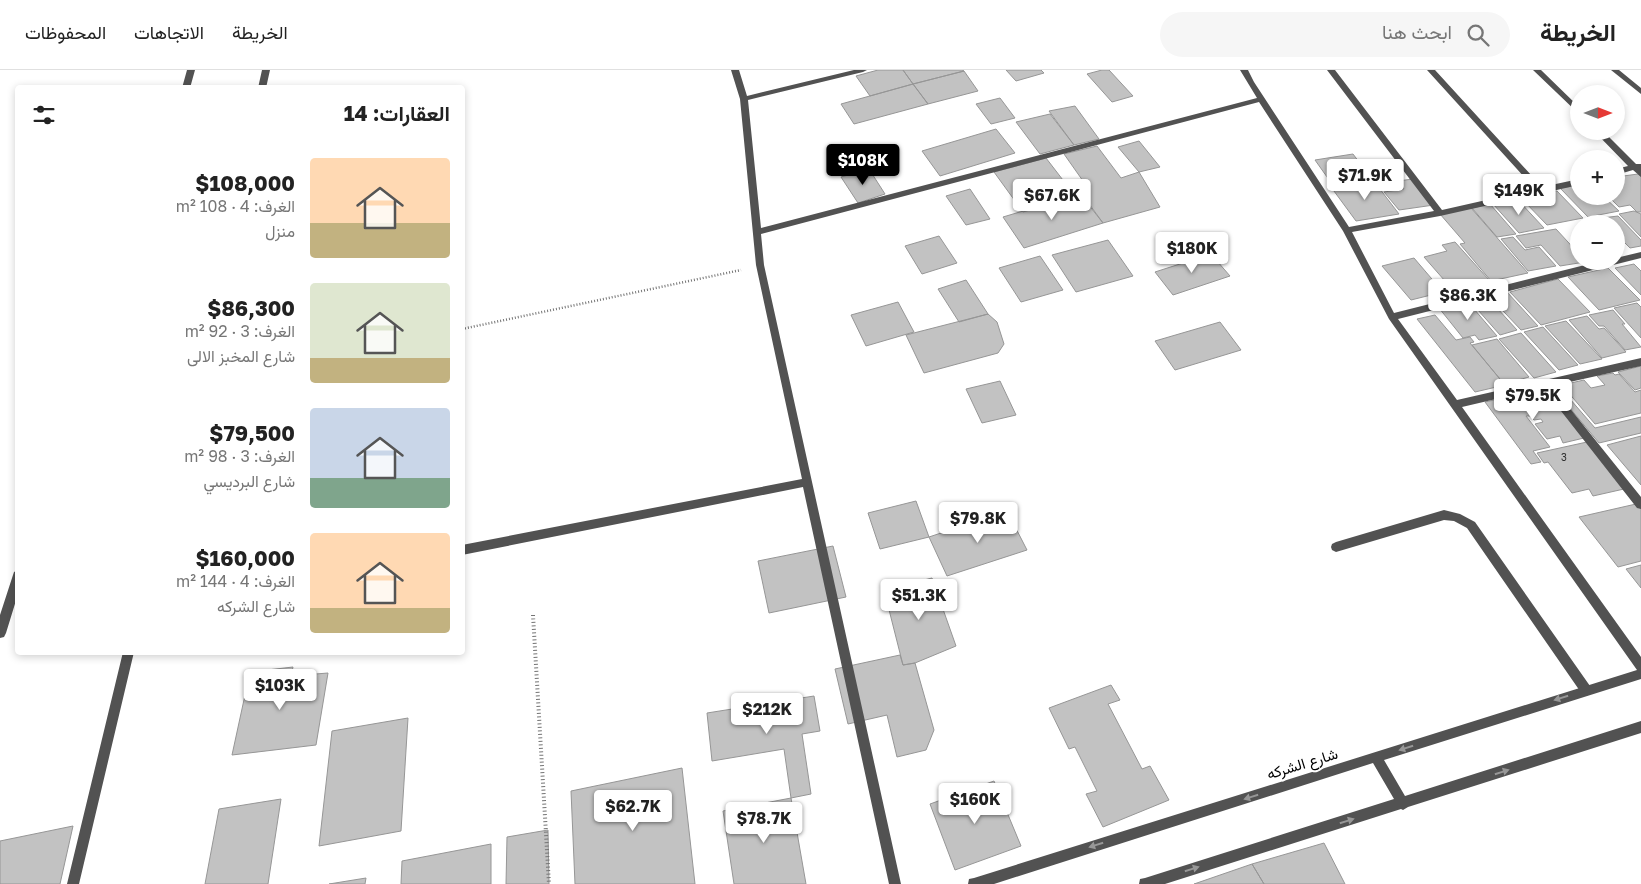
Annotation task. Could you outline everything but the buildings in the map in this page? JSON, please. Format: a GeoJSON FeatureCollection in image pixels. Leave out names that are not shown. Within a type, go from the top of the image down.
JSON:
{"type":"FeatureCollection","features":[{"type":"Feature","properties":{"kind":"street"},"geometry":{"type":"LineString","coordinates":[[187,85],[191,70]]}},
{"type":"Feature","properties":{"kind":"street"},"geometry":{"type":"LineString","coordinates":[[263,85],[266,70]]}},
{"type":"Feature","properties":{"kind":"street"},"geometry":{"type":"LineString","coordinates":[[735,70],[744,100],[760,266],[895,884]]}},
{"type":"Feature","properties":{"kind":"street"},"geometry":{"type":"LineString","coordinates":[[744,100],[863,70]]}},
{"type":"Feature","properties":{"kind":"street"},"geometry":{"type":"LineString","coordinates":[[1244,70],[1347,230],[1392,317],[1641,666]]}},
{"type":"Feature","properties":{"kind":"street"},"geometry":{"type":"LineString","coordinates":[[1331,70],[1440,212]]}},
{"type":"Feature","properties":{"kind":"street"},"geometry":{"type":"LineString","coordinates":[[1431,70],[1541,191]]}},
{"type":"Feature","properties":{"kind":"street"},"geometry":{"type":"LineString","coordinates":[[1537,70],[1570,103]]}},
{"type":"Feature","properties":{"kind":"street"},"geometry":{"type":"LineString","coordinates":[[1615,70],[1641,92]]}},
{"type":"Feature","properties":{"kind":"street"},"geometry":{"type":"LineString","coordinates":[[757,232],[1262,100]]}},
{"type":"Feature","properties":{"kind":"street"},"geometry":{"type":"LineString","coordinates":[[1608,140],[1639,169]]}},
{"type":"Feature","properties":{"kind":"street"},"geometry":{"type":"LineString","coordinates":[[1625,171],[1639,169]]}},
{"type":"Feature","properties":{"kind":"street"},"geometry":{"type":"LineString","coordinates":[[1347,230],[1570,184]]}},
{"type":"Feature","properties":{"kind":"street"},"geometry":{"type":"LineString","coordinates":[[1625,259],[1641,255]]}},
{"type":"Feature","properties":{"kind":"street"},"geometry":{"type":"LineString","coordinates":[[1392,317],[1580,270]]}},
{"type":"Feature","properties":{"kind":"street"},"geometry":{"type":"LineString","coordinates":[[1454,405],[1641,362]]}},
{"type":"Feature","properties":{"kind":"street"},"geometry":{"type":"LineString","coordinates":[[1546,385],[1641,504]]}},
{"type":"Feature","properties":{"kind":"street"},"geometry":{"type":"LineString","coordinates":[[465,549],[807,482]]}},
{"type":"Feature","properties":{"kind":"street"},"geometry":{"type":"LineString","coordinates":[[1336,548],[1444,515],[1456,517],[1470,525],[1586,690]]}},
{"type":"Feature","properties":{"kind":"street"},"geometry":{"type":"LineString","coordinates":[[0,633],[15,585]]}},
{"type":"Feature","properties":{"kind":"street"},"geometry":{"type":"LineString","coordinates":[[73,884],[128,655]]}},
{"type":"Feature","properties":{"kind":"street","name":"شارع الشركه"},"geometry":{"type":"LineString","coordinates":[[974,884],[1641,674]]}},
{"type":"Feature","properties":{"kind":"street"},"geometry":{"type":"LineString","coordinates":[[1145,884],[1403,804],[1641,727]]}},
{"type":"Feature","properties":{"kind":"street"},"geometry":{"type":"LineString","coordinates":[[1376,757],[1403,804]]}},
{"type":"Feature","properties":{"kind":"path"},"geometry":{"type":"LineString","coordinates":[[465,328],[760,266]]}},
{"type":"Feature","properties":{"kind":"path"},"geometry":{"type":"LineString","coordinates":[[533,615],[549,884]]}}]}
